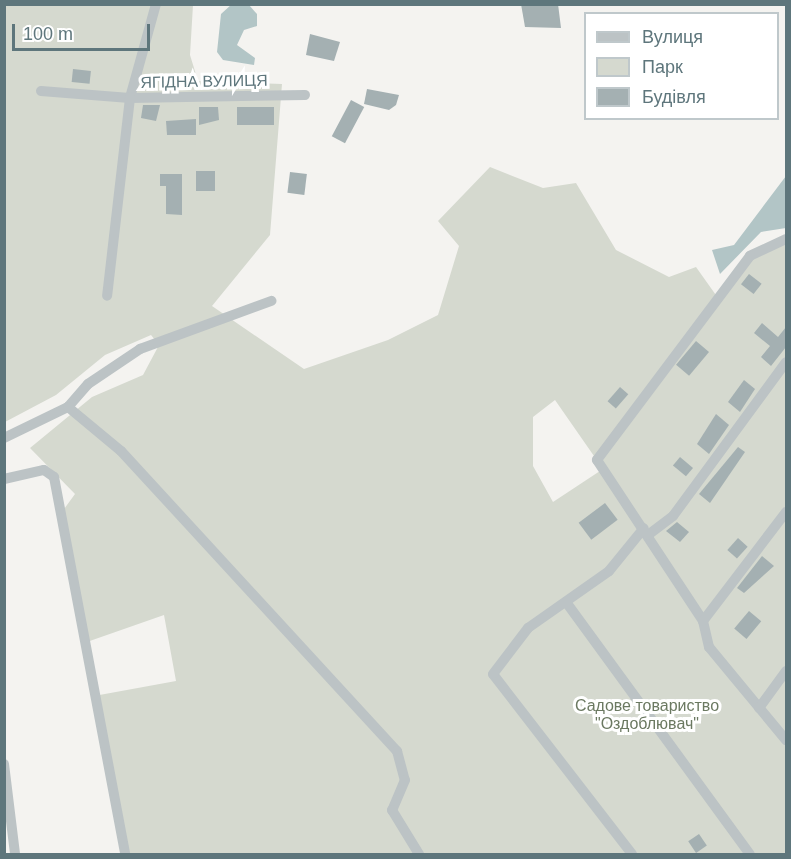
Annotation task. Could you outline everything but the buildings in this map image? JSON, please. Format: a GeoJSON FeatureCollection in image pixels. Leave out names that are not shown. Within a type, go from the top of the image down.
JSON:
{"type":"FeatureCollection","features":[{"type":"Feature","properties":{"kind":"street","name":"ЯГІДНА ВУЛИЦЯ"},"geometry":{"type":"LineString","coordinates":[[156,4],[130,98],[305,95]]}},
{"type":"Feature","properties":{"kind":"street"},"geometry":{"type":"LineString","coordinates":[[40,91],[130,98],[107,296]]}},
{"type":"Feature","properties":{"kind":"street"},"geometry":{"type":"LineString","coordinates":[[786,239],[750,256],[597,460],[703,621],[709,647],[786,740]]}},
{"type":"Feature","properties":{"kind":"street"},"geometry":{"type":"LineString","coordinates":[[4,438],[68,407],[88,384],[140,349],[271,301]]}},
{"type":"Feature","properties":{"kind":"street"},"geometry":{"type":"LineString","coordinates":[[632,855],[493,674],[528,628],[609,571],[646,532],[673,516],[786,362]]}},
{"type":"Feature","properties":{"kind":"street"},"geometry":{"type":"LineString","coordinates":[[68,407],[121,451],[398,750],[405,780],[392,810],[419,855]]}},
{"type":"Feature","properties":{"kind":"street"},"geometry":{"type":"LineString","coordinates":[[4,479],[44,470],[54,477],[124,855]]}},
{"type":"Feature","properties":{"kind":"street"},"geometry":{"type":"LineString","coordinates":[[703,621],[786,512]]}},
{"type":"Feature","properties":{"kind":"street"},"geometry":{"type":"LineString","coordinates":[[566,602],[750,855]]}},
{"type":"Feature","properties":{"kind":"street"},"geometry":{"type":"LineString","coordinates":[[759,708],[786,671]]}},
{"type":"Feature","properties":{"kind":"street"},"geometry":{"type":"LineString","coordinates":[[4,764],[15,855]]}},
{"type":"Feature","properties":{"kind":"green space","name":"Садове товариство \"Оздоблювач\""},"geometry":{"type":"Polygon","coordinates":[[[5,5],[193,5],[190,55],[198,81],[282,84],[270,235],[212,306],[304,369],[388,340],[438,315],[459,246],[438,221],[490,167],[543,188],[576,183],[616,250],[669,277],[696,267],[718,298],[750,256],[786,239],[786,854],[125,854],[94,696],[176,681],[164,615],[84,643],[59,516],[75,494],[30,448],[92,397],[143,375],[159,345],[151,335],[105,355],[56,395],[5,422],[5,5]],[[555,400],[533,417],[533,466],[553,502],[603,469],[555,400]]]}},
{"type":"Feature","properties":{"kind":"shaded area"},"geometry":{"type":"Polygon","coordinates":[[[232,4],[249,5],[257,14],[257,26],[244,30],[237,45],[255,58],[254,65],[223,60],[217,52],[221,14],[232,4]]]}},
{"type":"Feature","properties":{"kind":"shaded area"},"geometry":{"type":"Polygon","coordinates":[[[786,176],[786,228],[761,232],[720,274],[712,250],[734,245],[786,176]]]}}]}
